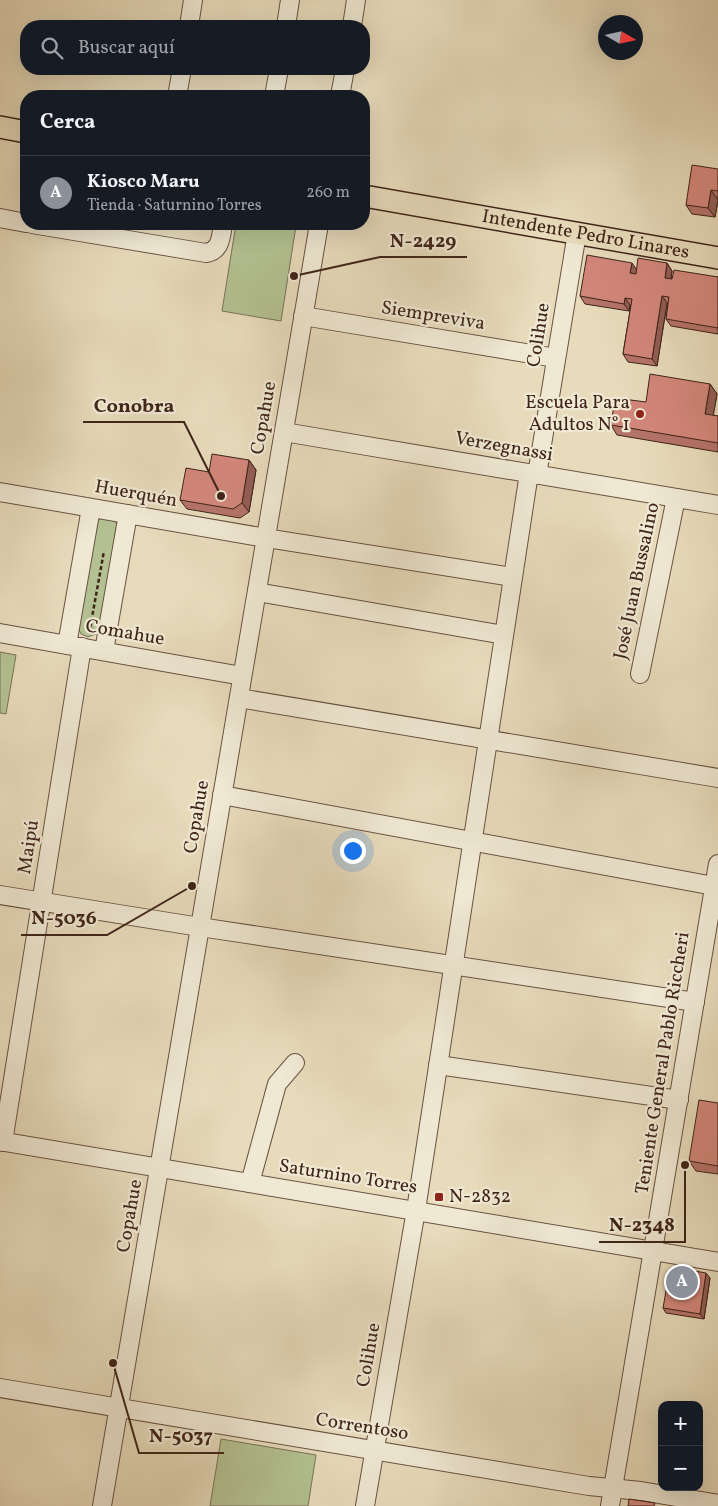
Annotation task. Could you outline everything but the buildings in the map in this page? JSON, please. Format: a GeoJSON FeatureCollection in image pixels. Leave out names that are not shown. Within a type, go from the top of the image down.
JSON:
{"type":"FeatureCollection","features":[{"type":"Feature","properties":{"kind":"main road"},"geometry":{"type":"LineString","coordinates":[[0,127],[20,131]]}},
{"type":"Feature","properties":{"kind":"main road","name":"Intendente Pedro Linares"},"geometry":{"type":"LineString","coordinates":[[370,197],[718,258]]}},
{"type":"Feature","properties":{"kind":"street"},"geometry":{"type":"LineString","coordinates":[[190,20],[194,0]]}},
{"type":"Feature","properties":{"kind":"street"},"geometry":{"type":"LineString","coordinates":[[287,20],[290,0]]}},
{"type":"Feature","properties":{"kind":"street"},"geometry":{"type":"LineString","coordinates":[[353,20],[356,0]]}},
{"type":"Feature","properties":{"kind":"street"},"geometry":{"type":"LineString","coordinates":[[178,90],[181,75]]}},
{"type":"Feature","properties":{"kind":"street"},"geometry":{"type":"LineString","coordinates":[[275,90],[278,75]]}},
{"type":"Feature","properties":{"kind":"street"},"geometry":{"type":"LineString","coordinates":[[341,90],[344,75]]}},
{"type":"Feature","properties":{"kind":"street"},"geometry":{"type":"LineString","coordinates":[[0,218],[20,222]]}},
{"type":"Feature","properties":{"kind":"street"},"geometry":{"type":"LineString","coordinates":[[67,230],[202,253],[214,251],[222,230]]}},
{"type":"Feature","properties":{"kind":"street","name":"Copahue"},"geometry":{"type":"LineString","coordinates":[[102,1506],[318,230]]}},
{"type":"Feature","properties":{"kind":"street","name":"Colihue"},"geometry":{"type":"LineString","coordinates":[[365,1506],[416,1210],[504,635],[556,358],[577,233]]}},
{"type":"Feature","properties":{"kind":"street","name":"Siempreviva"},"geometry":{"type":"LineString","coordinates":[[303,316],[556,358]]}},
{"type":"Feature","properties":{"kind":"street","name":"Verzegnassi"},"geometry":{"type":"LineString","coordinates":[[284,432],[718,505]]}},
{"type":"Feature","properties":{"kind":"street","name":"Huerquén"},"geometry":{"type":"LineString","coordinates":[[0,492],[266,538],[514,577]]}},
{"type":"Feature","properties":{"kind":"street","name":"José Juan Bussalino"},"geometry":{"type":"LineString","coordinates":[[640,674],[676,498]]}},
{"type":"Feature","properties":{"kind":"street","name":"Maipú"},"geometry":{"type":"LineString","coordinates":[[2,1142],[42,901],[79,643],[91,508]]}},
{"type":"Feature","properties":{"kind":"street"},"geometry":{"type":"LineString","coordinates":[[104,651],[128,514]]}},
{"type":"Feature","properties":{"kind":"street"},"geometry":{"type":"LineString","coordinates":[[256,592],[504,635]]}},
{"type":"Feature","properties":{"kind":"street","name":"Comahue"},"geometry":{"type":"LineString","coordinates":[[0,632],[79,643],[104,651],[242,676]]}},
{"type":"Feature","properties":{"kind":"street"},"geometry":{"type":"LineString","coordinates":[[239,698],[718,778]]}},
{"type":"Feature","properties":{"kind":"street"},"geometry":{"type":"LineString","coordinates":[[222,795],[714,886]]}},
{"type":"Feature","properties":{"kind":"street","name":"Teniente General Pablo Riccheri"},"geometry":{"type":"LineString","coordinates":[[610,1506],[718,864]]}},
{"type":"Feature","properties":{"kind":"street"},"geometry":{"type":"LineString","coordinates":[[0,894],[200,927],[695,1002]]}},
{"type":"Feature","properties":{"kind":"street"},"geometry":{"type":"LineString","coordinates":[[250,1183],[277,1084],[281,1077],[295,1063]]}},
{"type":"Feature","properties":{"kind":"street"},"geometry":{"type":"LineString","coordinates":[[438,1065],[679,1100]]}},
{"type":"Feature","properties":{"kind":"street","name":"Saturnino Torres"},"geometry":{"type":"LineString","coordinates":[[2,1142],[718,1262]]}},
{"type":"Feature","properties":{"kind":"street","name":"Correntoso"},"geometry":{"type":"LineString","coordinates":[[0,1388],[590,1486],[718,1504]]}},
{"type":"Feature","properties":{"kind":"path"},"geometry":{"type":"LineString","coordinates":[[79,643],[105,545]]}},
{"type":"Feature","properties":{"kind":"green space"},"geometry":{"type":"Polygon","coordinates":[[[235,230],[295,230],[281,321],[222,311],[235,230]]]}},
{"type":"Feature","properties":{"kind":"green space"},"geometry":{"type":"Polygon","coordinates":[[[102,517],[114,520],[118,526],[98,633],[88,637],[81,634],[78,627],[96,522],[102,517]]]}},
{"type":"Feature","properties":{"kind":"green space"},"geometry":{"type":"Polygon","coordinates":[[[0,652],[16,655],[6,714],[0,713],[0,652]]]}},
{"type":"Feature","properties":{"kind":"green space"},"geometry":{"type":"Polygon","coordinates":[[[221,1439],[316,1455],[308,1506],[210,1506],[221,1439]]]}},
{"type":"Feature","properties":{"kind":"place","name":"N-2429"},"geometry":{"type":"Point","coordinates":[294,276]}},
{"type":"Feature","properties":{"kind":"place","name":"Escuela Para Adultos N° 1"},"geometry":{"type":"Point","coordinates":[640,414]}},
{"type":"Feature","properties":{"kind":"place","name":"Conobra"},"geometry":{"type":"Point","coordinates":[221,496]}},
{"type":"Feature","properties":{"kind":"place","name":"N-5036"},"geometry":{"type":"Point","coordinates":[192,886]}},
{"type":"Feature","properties":{"kind":"place","name":"N-2348"},"geometry":{"type":"Point","coordinates":[685,1165]}},
{"type":"Feature","properties":{"kind":"place","name":"N-2832"},"geometry":{"type":"Point","coordinates":[439,1197]}},
{"type":"Feature","properties":{"kind":"place","name":"Kiosco Maru"},"geometry":{"type":"Point","coordinates":[682,1282]}},
{"type":"Feature","properties":{"kind":"place","name":"N-5037"},"geometry":{"type":"Point","coordinates":[113,1363]}}]}
